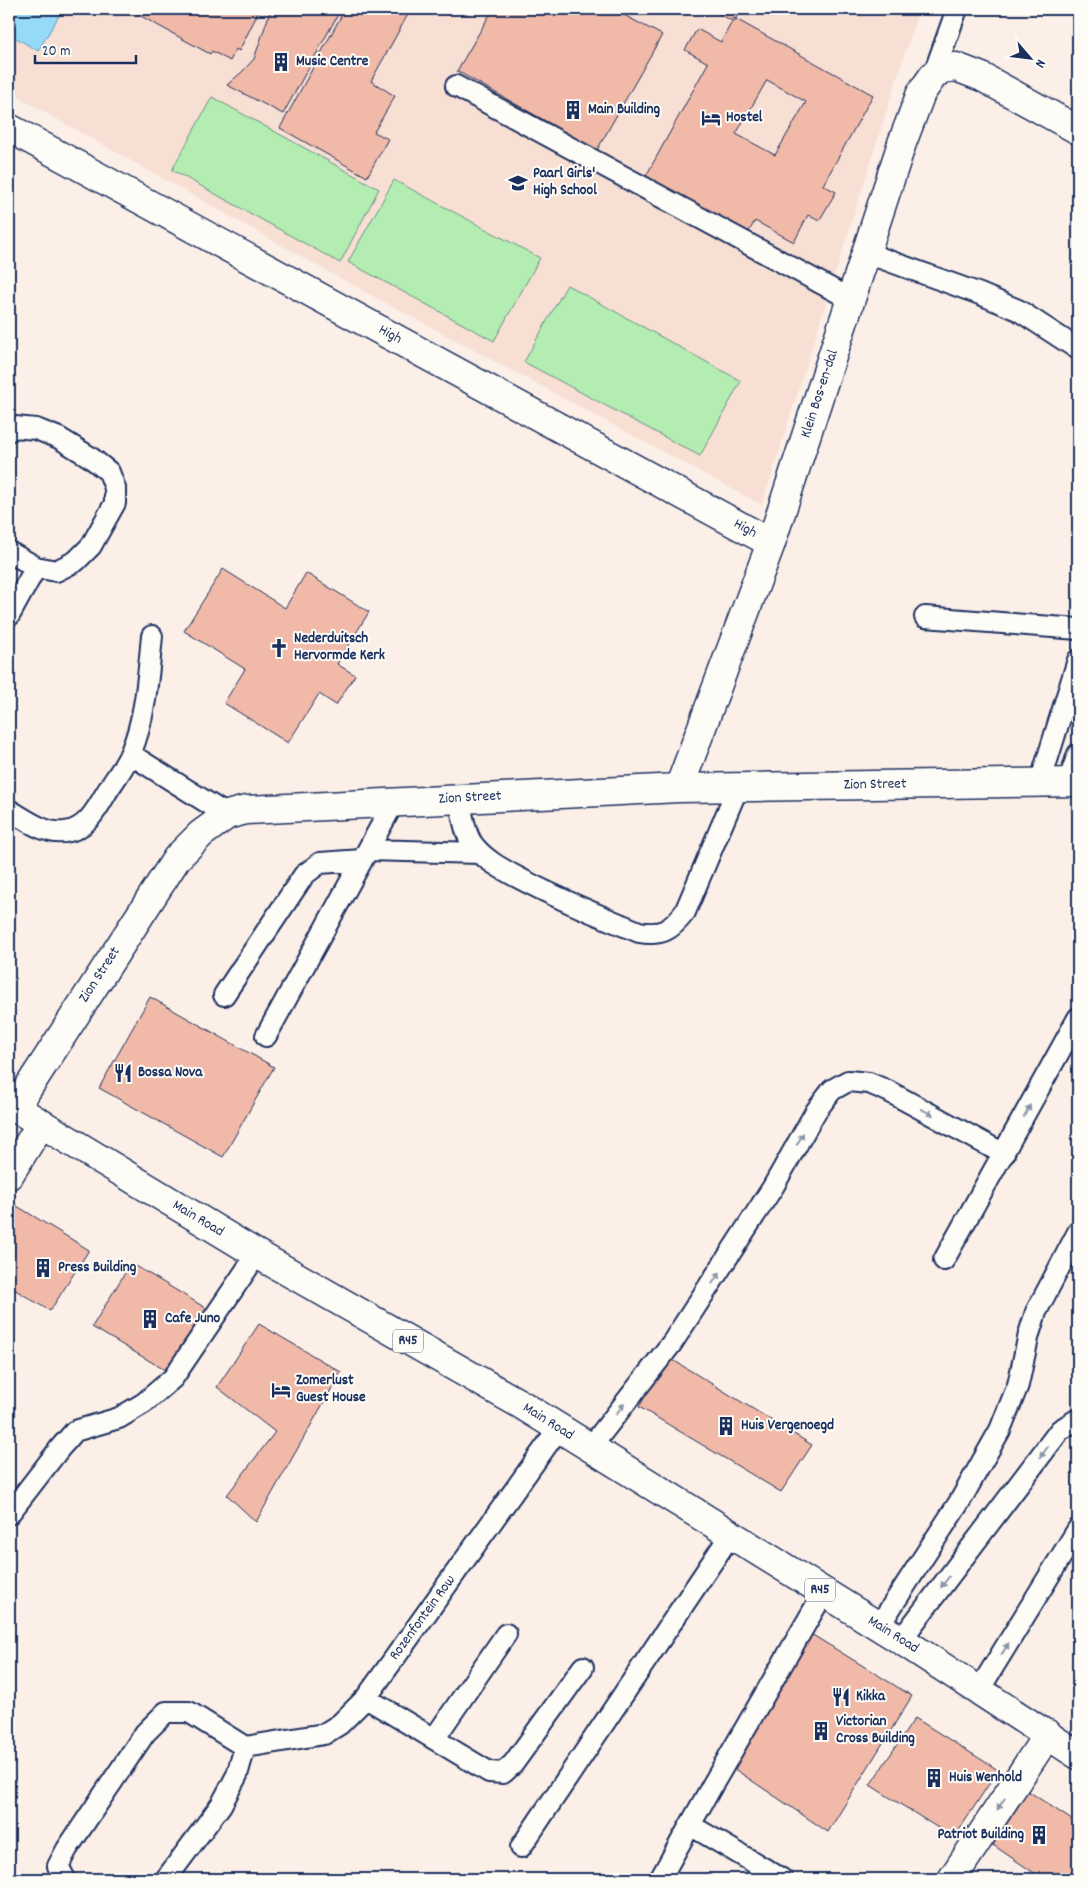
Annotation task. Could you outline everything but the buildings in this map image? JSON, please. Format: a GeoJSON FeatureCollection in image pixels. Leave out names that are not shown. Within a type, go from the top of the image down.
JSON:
{"type":"FeatureCollection","features":[{"type":"Feature","properties":{"kind":"street"},"geometry":{"type":"LineString","coordinates":[[933,76],[941,69],[956,67],[982,77],[1078,130]]}},
{"type":"Feature","properties":{"kind":"street","name":"Klein Bos-en-dal"},"geometry":{"type":"LineString","coordinates":[[679,788],[771,543],[902,143],[921,93],[933,76]]}},
{"type":"Feature","properties":{"kind":"street","name":"High"},"geometry":{"type":"LineString","coordinates":[[9,128],[771,543]]}},
{"type":"Feature","properties":{"kind":"street","name":"Zion Street"},"geometry":{"type":"LineString","coordinates":[[12,1106],[177,858],[201,834],[227,815],[246,810],[679,788],[1073,782]]}},
{"type":"Feature","properties":{"kind":"street","name":"Main Road"},"geometry":{"type":"LineString","coordinates":[[12,1106],[257,1254],[522,1405],[890,1633],[1078,1755]]}},
{"type":"Feature","properties":{"kind":"street"},"geometry":{"type":"LineString","coordinates":[[9,1176],[41,1124]]}},
{"type":"Feature","properties":{"kind":"street"},"geometry":{"type":"LineString","coordinates":[[952,1879],[1048,1734]]}},
{"type":"Feature","properties":{"kind":"lane"},"geometry":{"type":"LineString","coordinates":[[933,76],[957,9]]}},
{"type":"Feature","properties":{"kind":"lane"},"geometry":{"type":"LineString","coordinates":[[456,86],[852,300]]}},
{"type":"Feature","properties":{"kind":"lane"},"geometry":{"type":"LineString","coordinates":[[867,253],[980,294],[1018,310],[1078,349]]}},
{"type":"Feature","properties":{"kind":"lane"},"geometry":{"type":"LineString","coordinates":[[9,431],[15,427],[36,429],[58,438],[90,457],[109,472],[115,488],[115,503],[91,546],[76,561],[56,571],[36,568],[9,552]]}},
{"type":"Feature","properties":{"kind":"lane"},"geometry":{"type":"LineString","coordinates":[[9,616],[36,568]]}},
{"type":"Feature","properties":{"kind":"lane"},"geometry":{"type":"LineString","coordinates":[[925,617],[1078,629]]}},
{"type":"Feature","properties":{"kind":"lane"},"geometry":{"type":"LineString","coordinates":[[9,810],[51,832],[65,832],[76,829],[95,812],[130,754],[142,718],[152,636]]}},
{"type":"Feature","properties":{"kind":"lane"},"geometry":{"type":"LineString","coordinates":[[1040,783],[1078,660]]}},
{"type":"Feature","properties":{"kind":"lane"},"geometry":{"type":"LineString","coordinates":[[130,754],[227,815]]}},
{"type":"Feature","properties":{"kind":"lane"},"geometry":{"type":"LineString","coordinates":[[1073,782],[1078,754]]}},
{"type":"Feature","properties":{"kind":"lane"},"geometry":{"type":"LineString","coordinates":[[459,799],[468,834],[473,845],[480,853],[498,866],[539,889],[639,932],[650,934],[663,932],[675,924],[685,912],[738,787]]}},
{"type":"Feature","properties":{"kind":"lane"},"geometry":{"type":"LineString","coordinates":[[266,1036],[394,802]]}},
{"type":"Feature","properties":{"kind":"lane"},"geometry":{"type":"LineString","coordinates":[[224,995],[304,875],[320,863],[365,855],[480,853]]}},
{"type":"Feature","properties":{"kind":"lane"},"geometry":{"type":"LineString","coordinates":[[944,1260],[1078,1018]]}},
{"type":"Feature","properties":{"kind":"lane"},"geometry":{"type":"LineString","coordinates":[[590,1448],[672,1344],[768,1195],[816,1111],[832,1090],[848,1081],[870,1083],[1004,1154]]}},
{"type":"Feature","properties":{"kind":"lane"},"geometry":{"type":"LineString","coordinates":[[890,1633],[1000,1430],[1018,1385],[1029,1334],[1036,1312],[1078,1232]]}},
{"type":"Feature","properties":{"kind":"lane"},"geometry":{"type":"LineString","coordinates":[[9,1514],[75,1431],[119,1418],[144,1403],[173,1378],[257,1254]]}},
{"type":"Feature","properties":{"kind":"lane"},"geometry":{"type":"LineString","coordinates":[[890,1633],[1060,1430],[1078,1419]]}},
{"type":"Feature","properties":{"kind":"lane","name":"Rozenfontein Row"},"geometry":{"type":"LineString","coordinates":[[245,1746],[324,1734],[340,1724],[366,1698],[559,1428]]}},
{"type":"Feature","properties":{"kind":"lane"},"geometry":{"type":"LineString","coordinates":[[979,1690],[1078,1530]]}},
{"type":"Feature","properties":{"kind":"lane"},"geometry":{"type":"LineString","coordinates":[[521,1847],[730,1534]]}},
{"type":"Feature","properties":{"kind":"lane"},"geometry":{"type":"LineString","coordinates":[[660,1879],[824,1592]]}},
{"type":"Feature","properties":{"kind":"lane"},"geometry":{"type":"LineString","coordinates":[[434,1739],[506,1634]]}},
{"type":"Feature","properties":{"kind":"lane"},"geometry":{"type":"LineString","coordinates":[[366,1698],[489,1772],[503,1773],[513,1764],[583,1667]]}},
{"type":"Feature","properties":{"kind":"lane"},"geometry":{"type":"LineString","coordinates":[[65,1879],[58,1866],[145,1733],[166,1712],[190,1712],[245,1746],[237,1775],[220,1805],[166,1879]]}},
{"type":"Feature","properties":{"kind":"lane"},"geometry":{"type":"LineString","coordinates":[[690,1825],[782,1879]]}},
{"type":"Feature","properties":{"kind":"shaded area","name":"Paarl Girls' High School"},"geometry":{"type":"Polygon","coordinates":[[[9,9],[919,9],[762,505],[334,275],[9,92],[9,9]]]}},
{"type":"Feature","properties":{"kind":"green space"},"geometry":{"type":"Polygon","coordinates":[[[212,97],[379,189],[340,263],[172,170],[212,97]]]}},
{"type":"Feature","properties":{"kind":"green space"},"geometry":{"type":"Polygon","coordinates":[[[394,180],[540,258],[494,341],[348,262],[394,180]]]}},
{"type":"Feature","properties":{"kind":"green space"},"geometry":{"type":"Polygon","coordinates":[[[567,285],[741,381],[700,456],[524,362],[567,285]]]}},
{"type":"Feature","properties":{"kind":"water"},"geometry":{"type":"Polygon","coordinates":[[[9,9],[63,9],[38,51],[9,34],[9,9]]]}},
{"type":"Feature","properties":{"kind":"place","name":"Music Centre"},"geometry":{"type":"Point","coordinates":[281,62]}},
{"type":"Feature","properties":{"kind":"place","name":"Main Building"},"geometry":{"type":"Point","coordinates":[573,110]}},
{"type":"Feature","properties":{"kind":"place","name":"Hostel"},"geometry":{"type":"Point","coordinates":[711,118]}},
{"type":"Feature","properties":{"kind":"place","name":"Paarl Girls' High School"},"geometry":{"type":"Point","coordinates":[518,183]}},
{"type":"Feature","properties":{"kind":"place","name":"Nederduitsch Hervormde Kerk"},"geometry":{"type":"Point","coordinates":[279,648]}},
{"type":"Feature","properties":{"kind":"place","name":"Bossa Nova"},"geometry":{"type":"Point","coordinates":[123,1073]}},
{"type":"Feature","properties":{"kind":"place","name":"Press Building"},"geometry":{"type":"Point","coordinates":[43,1268]}},
{"type":"Feature","properties":{"kind":"place","name":"Cafe Juno"},"geometry":{"type":"Point","coordinates":[150,1319]}},
{"type":"Feature","properties":{"kind":"place","name":"Zomerlust Guest House"},"geometry":{"type":"Point","coordinates":[281,1390]}},
{"type":"Feature","properties":{"kind":"place","name":"Huis Vergenoegd"},"geometry":{"type":"Point","coordinates":[726,1426]}},
{"type":"Feature","properties":{"kind":"place","name":"Kikka"},"geometry":{"type":"Point","coordinates":[841,1697]}},
{"type":"Feature","properties":{"kind":"place","name":"Victorian Cross Building"},"geometry":{"type":"Point","coordinates":[821,1731]}},
{"type":"Feature","properties":{"kind":"place","name":"Huis Wenhold"},"geometry":{"type":"Point","coordinates":[934,1778]}},
{"type":"Feature","properties":{"kind":"place","name":"Patriot Building"},"geometry":{"type":"Point","coordinates":[1039,1835]}}]}
